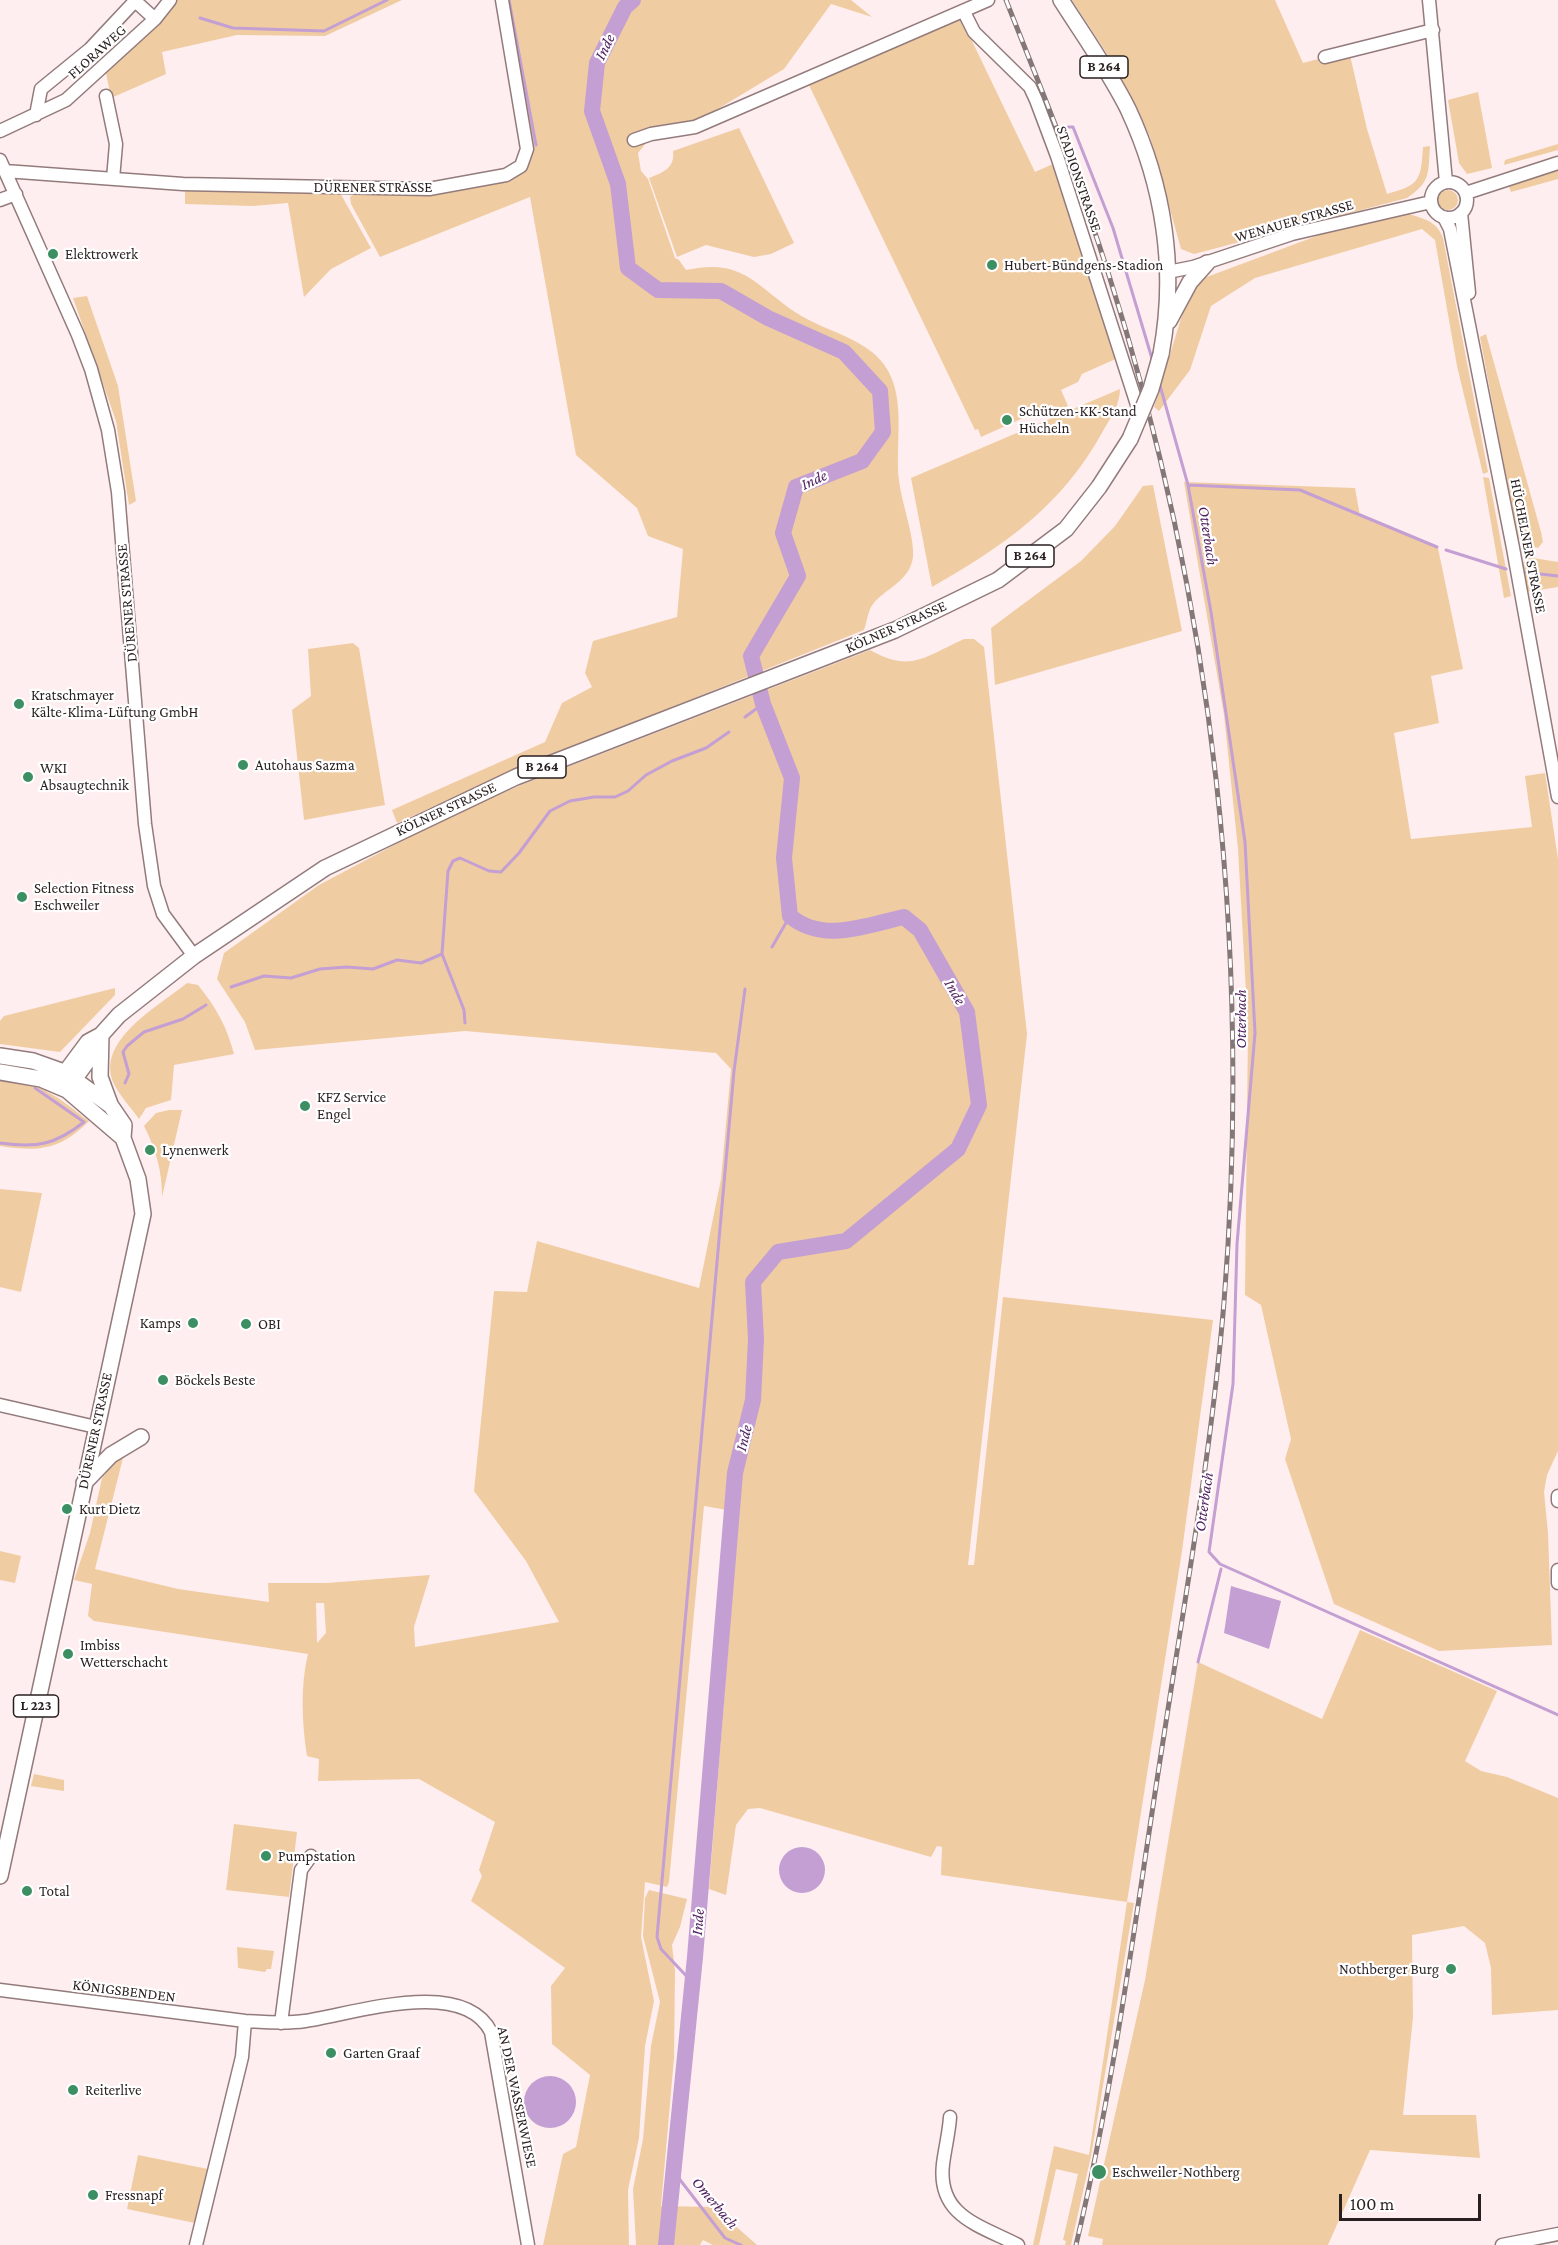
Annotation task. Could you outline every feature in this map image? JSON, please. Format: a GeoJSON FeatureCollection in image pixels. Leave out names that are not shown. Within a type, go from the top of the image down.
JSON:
{"type":"FeatureCollection","features":[{"type":"Feature","properties":{"kind":"main road","name":"KÖLNER STRASSE"},"geometry":{"type":"LineString","coordinates":[[194,956],[310,876],[384,838],[516,777],[895,630],[998,580],[1066,529],[1100,487],[1130,439],[1151,389],[1165,329],[1168,272],[1165,224],[1140,138],[1105,68],[1061,0]]}},
{"type":"Feature","properties":{"kind":"main road"},"geometry":{"type":"LineString","coordinates":[[1165,329],[1190,282],[1207,263]]}},
{"type":"Feature","properties":{"kind":"main road","name":"B 264"},"geometry":{"type":"LineString","coordinates":[[65,1081],[88,1042],[101,1035],[119,1015],[194,956]]}},
{"type":"Feature","properties":{"kind":"main road"},"geometry":{"type":"LineString","coordinates":[[101,1035],[101,1080],[111,1106]]}},
{"type":"Feature","properties":{"kind":"main road"},"geometry":{"type":"LineString","coordinates":[[0,1056],[33,1061],[65,1081]]}},
{"type":"Feature","properties":{"kind":"main road"},"geometry":{"type":"LineString","coordinates":[[0,1072],[65,1081]]}},
{"type":"Feature","properties":{"kind":"main road","name":"DÜRENER STRASSE"},"geometry":{"type":"LineString","coordinates":[[0,1876],[143,1214],[138,1179],[123,1138],[124,1125],[111,1106],[65,1081]]}},
{"type":"Feature","properties":{"kind":"main road","name":"L 223"},"geometry":{"type":"LineString","coordinates":[[65,1081],[123,1138]]}},
{"type":"Feature","properties":{"kind":"main road"},"geometry":{"type":"LineString","coordinates":[[84,1483],[111,1455],[141,1437]]}},
{"type":"Feature","properties":{"kind":"street","name":"FLORAWEG"},"geometry":{"type":"LineString","coordinates":[[36,115],[41,89],[90,49],[135,0]]}},
{"type":"Feature","properties":{"kind":"street"},"geometry":{"type":"LineString","coordinates":[[135,0],[155,19]]}},
{"type":"Feature","properties":{"kind":"street","name":"FLORAWEG"},"geometry":{"type":"LineString","coordinates":[[0,131],[66,100],[155,19],[170,0]]}},
{"type":"Feature","properties":{"kind":"street","name":"DÜRENER STRASSE"},"geometry":{"type":"LineString","coordinates":[[2,166],[113,179],[206,184],[429,189],[506,175],[521,166],[527,149],[502,0]]}},
{"type":"Feature","properties":{"kind":"street"},"geometry":{"type":"LineString","coordinates":[[634,140],[651,134],[695,127],[782,87],[988,0]]}},
{"type":"Feature","properties":{"kind":"street"},"geometry":{"type":"LineString","coordinates":[[1429,0],[1446,182]]}},
{"type":"Feature","properties":{"kind":"street","name":"STADIONSTRASSE"},"geometry":{"type":"LineString","coordinates":[[964,12],[974,32],[1030,87],[1036,100],[1072,201],[1139,411]]}},
{"type":"Feature","properties":{"kind":"street"},"geometry":{"type":"LineString","coordinates":[[1325,57],[1433,30]]}},
{"type":"Feature","properties":{"kind":"street"},"geometry":{"type":"LineString","coordinates":[[106,96],[116,144],[113,179]]}},
{"type":"Feature","properties":{"kind":"street"},"geometry":{"type":"LineString","coordinates":[[1466,193],[1558,163]]}},
{"type":"Feature","properties":{"kind":"street","name":"DÜRENER STRASSE"},"geometry":{"type":"LineString","coordinates":[[2,166],[84,352],[108,430],[118,492],[145,824],[153,886],[163,915],[194,956]]}},
{"type":"Feature","properties":{"kind":"street"},"geometry":{"type":"LineString","coordinates":[[1446,182],[1456,183],[1466,193],[1467,203],[1461,213],[1444,218],[1435,212],[1431,202],[1434,189],[1446,182]]}},
{"type":"Feature","properties":{"kind":"street"},"geometry":{"type":"LineString","coordinates":[[0,200],[16,194]]}},
{"type":"Feature","properties":{"kind":"street","name":"WENAUER STRASSE"},"geometry":{"type":"LineString","coordinates":[[1168,272],[1207,263],[1292,234],[1431,202]]}},
{"type":"Feature","properties":{"kind":"street","name":"HÜCHELNER STRASSE"},"geometry":{"type":"LineString","coordinates":[[1461,213],[1473,336]]}},
{"type":"Feature","properties":{"kind":"street","name":"HÜCHELNER STRASSE"},"geometry":{"type":"LineString","coordinates":[[1444,218],[1450,229],[1473,336],[1558,797]]}},
{"type":"Feature","properties":{"kind":"street"},"geometry":{"type":"LineString","coordinates":[[0,1405],[96,1427]]}},
{"type":"Feature","properties":{"kind":"street"},"geometry":{"type":"LineString","coordinates":[[1558,1496],[1558,1501]]}},
{"type":"Feature","properties":{"kind":"street"},"geometry":{"type":"LineString","coordinates":[[1558,1570],[1558,1583]]}},
{"type":"Feature","properties":{"kind":"street"},"geometry":{"type":"LineString","coordinates":[[281,2023],[301,1870],[311,1856]]}},
{"type":"Feature","properties":{"kind":"street","name":"KÖNIGSBENDEN"},"geometry":{"type":"LineString","coordinates":[[0,1990],[245,2021],[281,2023]]}},
{"type":"Feature","properties":{"kind":"street","name":"AN DER WASSERWIESE"},"geometry":{"type":"LineString","coordinates":[[281,2023],[305,2021],[364,2008],[416,2003],[445,2003],[464,2007],[478,2014],[491,2032],[528,2245]]}},
{"type":"Feature","properties":{"kind":"street"},"geometry":{"type":"LineString","coordinates":[[196,2245],[242,2056],[245,2021]]}},
{"type":"Feature","properties":{"kind":"street"},"geometry":{"type":"LineString","coordinates":[[950,2117],[943,2174],[944,2193],[950,2207],[964,2217],[1018,2245]]}},
{"type":"Feature","properties":{"kind":"street"},"geometry":{"type":"LineString","coordinates":[[1502,2245],[1558,2234]]}},
{"type":"Feature","properties":{"kind":"shaded area"},"geometry":{"type":"Polygon","coordinates":[[[176,0],[402,0],[325,36],[237,35],[162,52],[166,74],[111,98],[105,68],[157,23],[176,0]]]}},
{"type":"Feature","properties":{"kind":"shaded area"},"geometry":{"type":"Polygon","coordinates":[[[504,0],[851,0],[872,17],[831,4],[784,69],[693,124],[646,131],[647,142],[638,153],[641,171],[648,179],[675,258],[686,270],[721,267],[746,276],[802,317],[860,344],[877,356],[888,371],[895,387],[898,405],[899,480],[912,540],[913,557],[911,565],[902,578],[871,607],[864,630],[515,770],[397,823],[392,810],[545,742],[562,703],[592,687],[585,673],[593,641],[677,617],[683,549],[648,536],[637,508],[576,455],[530,197],[380,257],[351,204],[350,197],[356,191],[429,192],[524,168],[504,0]]]}},
{"type":"Feature","properties":{"kind":"shaded area"},"geometry":{"type":"Polygon","coordinates":[[[1072,0],[1275,0],[1303,63],[1349,51],[1367,129],[1387,194],[1406,188],[1416,180],[1421,167],[1423,147],[1430,146],[1427,176],[1424,182],[1407,198],[1194,254],[1181,249],[1150,137],[1113,63],[1072,0]]]}},
{"type":"Feature","properties":{"kind":"shaded area","name":"Hubert-Bündgens-Stadion"},"geometry":{"type":"Polygon","coordinates":[[[960,16],[1035,172],[1053,164],[1120,357],[1082,374],[1078,382],[1061,390],[1068,406],[1056,411],[1052,405],[981,437],[978,429],[975,430],[807,81],[960,16]]]}},
{"type":"Feature","properties":{"kind":"shaded area"},"geometry":{"type":"Polygon","coordinates":[[[1478,92],[1492,168],[1467,174],[1459,163],[1448,100],[1478,92]]]}},
{"type":"Feature","properties":{"kind":"shaded area"},"geometry":{"type":"Polygon","coordinates":[[[739,128],[794,243],[771,254],[754,257],[706,245],[677,257],[649,178],[667,169],[672,162],[673,151],[739,128]]]}},
{"type":"Feature","properties":{"kind":"shaded area"},"geometry":{"type":"Polygon","coordinates":[[[1558,144],[1558,150],[1504,165],[1505,160],[1558,144]]]}},
{"type":"Feature","properties":{"kind":"shaded area"},"geometry":{"type":"Polygon","coordinates":[[[1558,169],[1558,179],[1511,192],[1508,184],[1558,169]]]}},
{"type":"Feature","properties":{"kind":"shaded area"},"geometry":{"type":"Polygon","coordinates":[[[185,186],[339,191],[371,248],[331,269],[304,297],[288,203],[253,206],[185,204],[185,186]]]}},
{"type":"Feature","properties":{"kind":"shaded area"},"geometry":{"type":"Polygon","coordinates":[[[1444,190],[1452,190],[1458,196],[1458,204],[1452,210],[1444,210],[1438,204],[1438,196],[1444,190]]]}},
{"type":"Feature","properties":{"kind":"shaded area"},"geometry":{"type":"Polygon","coordinates":[[[1409,214],[1434,224],[1443,238],[1488,472],[1483,474],[1457,366],[1435,240],[1422,229],[1255,278],[1211,306],[1190,370],[1159,411],[1154,407],[1189,292],[1204,278],[1338,228],[1409,214]]]}},
{"type":"Feature","properties":{"kind":"shaded area"},"geometry":{"type":"Polygon","coordinates":[[[87,296],[118,386],[136,501],[129,505],[116,421],[73,298],[87,296]]]}},
{"type":"Feature","properties":{"kind":"shaded area"},"geometry":{"type":"Polygon","coordinates":[[[1486,334],[1541,532],[1543,542],[1538,548],[1525,545],[1517,535],[1480,337],[1486,334]]]}},
{"type":"Feature","properties":{"kind":"shaded area"},"geometry":{"type":"Polygon","coordinates":[[[1120,389],[1114,411],[1070,481],[1030,521],[1007,539],[932,587],[911,478],[1120,389]]]}},
{"type":"Feature","properties":{"kind":"shaded area"},"geometry":{"type":"Polygon","coordinates":[[[1483,477],[1489,478],[1511,596],[1504,598],[1483,477]]]}},
{"type":"Feature","properties":{"kind":"shaded area"},"geometry":{"type":"Polygon","coordinates":[[[1184,482],[1355,488],[1360,516],[1438,548],[1463,669],[1431,676],[1439,723],[1394,733],[1411,839],[1532,827],[1525,776],[1545,773],[1558,859],[1558,1451],[1547,1475],[1544,1492],[1548,1533],[1552,1645],[1439,1651],[1334,1604],[1285,1459],[1291,1439],[1261,1305],[1245,1295],[1248,1028],[1238,849],[1224,715],[1184,482]]]}},
{"type":"Feature","properties":{"kind":"shaded area"},"geometry":{"type":"Polygon","coordinates":[[[1153,485],[1182,631],[995,685],[991,628],[1081,561],[1115,526],[1143,486],[1153,485]]]}},
{"type":"Feature","properties":{"kind":"shaded area"},"geometry":{"type":"Polygon","coordinates":[[[1527,557],[1558,562],[1558,587],[1526,592],[1523,563],[1527,557]]]}},
{"type":"Feature","properties":{"kind":"shaded area"},"geometry":{"type":"Polygon","coordinates":[[[964,639],[974,639],[984,647],[1027,1034],[968,1565],[974,1565],[1003,1297],[1213,1320],[1182,1551],[1127,1902],[941,1875],[942,1847],[937,1846],[931,1857],[760,1808],[748,1809],[736,1825],[726,1895],[709,1889],[739,1512],[704,1506],[669,1882],[667,1887],[645,1882],[641,1937],[654,2001],[645,2046],[639,2138],[628,2190],[629,2245],[543,2245],[563,2154],[576,2147],[590,2075],[552,2044],[551,1986],[565,1968],[471,1901],[482,1876],[479,1870],[495,1822],[419,1779],[318,1781],[319,1759],[307,1756],[304,1731],[303,1692],[308,1654],[94,1621],[88,1616],[92,1584],[74,1580],[90,1533],[102,1478],[125,1450],[95,1569],[178,1589],[269,1602],[268,1583],[327,1583],[430,1575],[414,1627],[415,1647],[559,1622],[526,1561],[474,1491],[494,1291],[527,1292],[537,1241],[699,1288],[721,1179],[731,1069],[716,1053],[465,1031],[255,1050],[245,1022],[217,979],[224,953],[319,885],[445,818],[521,785],[870,650],[896,661],[917,660],[964,639]],[[316,1603],[317,1643],[326,1633],[324,1603],[316,1603]]]}},
{"type":"Feature","properties":{"kind":"shaded area"},"geometry":{"type":"Polygon","coordinates":[[[353,643],[359,648],[385,805],[304,820],[292,710],[311,696],[308,649],[353,643]]]}},
{"type":"Feature","properties":{"kind":"shaded area"},"geometry":{"type":"Polygon","coordinates":[[[187,983],[198,985],[210,1001],[224,1026],[234,1054],[174,1065],[171,1100],[146,1108],[139,1119],[114,1084],[110,1068],[113,1053],[132,1026],[187,983]]]}},
{"type":"Feature","properties":{"kind":"shaded area"},"geometry":{"type":"Polygon","coordinates":[[[115,988],[115,995],[60,1052],[0,1044],[0,1021],[4,1016],[115,988]]]}},
{"type":"Feature","properties":{"kind":"shaded area"},"geometry":{"type":"Polygon","coordinates":[[[0,1079],[28,1084],[48,1092],[89,1121],[68,1138],[48,1147],[26,1149],[0,1146],[0,1079]]]}},
{"type":"Feature","properties":{"kind":"shaded area"},"geometry":{"type":"Polygon","coordinates":[[[182,1110],[162,1197],[158,1160],[144,1126],[156,1113],[182,1110]]]}},
{"type":"Feature","properties":{"kind":"shaded area"},"geometry":{"type":"Polygon","coordinates":[[[0,1189],[42,1193],[21,1292],[0,1287],[0,1189]]]}},
{"type":"Feature","properties":{"kind":"shaded area"},"geometry":{"type":"Polygon","coordinates":[[[0,1551],[21,1556],[15,1583],[0,1580],[0,1551]]]}},
{"type":"Feature","properties":{"kind":"shaded area"},"geometry":{"type":"Polygon","coordinates":[[[1231,1586],[1281,1601],[1269,1649],[1224,1633],[1231,1586]]]}},
{"type":"Feature","properties":{"kind":"shaded area"},"geometry":{"type":"Polygon","coordinates":[[[1360,1630],[1497,1691],[1465,1761],[1481,1771],[1507,1777],[1558,1798],[1558,2010],[1492,2015],[1491,1968],[1485,1943],[1464,1926],[1412,1935],[1413,2017],[1403,2115],[1476,2115],[1480,2158],[1370,2150],[1328,2245],[1102,2245],[1103,2239],[1088,2236],[1145,1980],[1198,1662],[1322,1719],[1360,1630]]]}},
{"type":"Feature","properties":{"kind":"shaded area"},"geometry":{"type":"Polygon","coordinates":[[[34,1774],[64,1780],[64,1791],[31,1786],[34,1774]]]}},
{"type":"Feature","properties":{"kind":"shaded area"},"geometry":{"type":"Polygon","coordinates":[[[234,1824],[297,1832],[289,1897],[226,1890],[234,1824]]]}},
{"type":"Feature","properties":{"kind":"shaded area"},"geometry":{"type":"Polygon","coordinates":[[[802,1847],[818,1854],[825,1870],[818,1886],[802,1893],[786,1886],[779,1870],[786,1854],[802,1847]]]}},
{"type":"Feature","properties":{"kind":"shaded area"},"geometry":{"type":"Polygon","coordinates":[[[649,1890],[687,1899],[680,1927],[672,1945],[675,1971],[674,2058],[661,2206],[714,2207],[757,2245],[713,2245],[703,2240],[700,2245],[636,2245],[633,2189],[643,2139],[651,2046],[660,2002],[643,1936],[645,1898],[649,1890]]]}},
{"type":"Feature","properties":{"kind":"shaded area"},"geometry":{"type":"Polygon","coordinates":[[[1127,1902],[1134,1903],[1091,2156],[1071,2245],[1065,2245],[1066,2241],[1063,2240],[1078,2174],[1056,2169],[1039,2245],[1033,2245],[1054,2146],[1089,2155],[1127,1902]]]}},
{"type":"Feature","properties":{"kind":"shaded area"},"geometry":{"type":"Polygon","coordinates":[[[237,1947],[274,1951],[271,1969],[265,1972],[238,1968],[237,1947]]]}},
{"type":"Feature","properties":{"kind":"shaded area"},"geometry":{"type":"Polygon","coordinates":[[[545,2076],[555,2076],[569,2083],[576,2102],[569,2121],[555,2128],[545,2128],[535,2124],[528,2117],[524,2107],[524,2097],[528,2087],[535,2080],[545,2076]]]}},
{"type":"Feature","properties":{"kind":"shaded area"},"geometry":{"type":"Polygon","coordinates":[[[138,2155],[208,2169],[195,2223],[127,2209],[138,2155]]]}},
{"type":"Feature","properties":{"kind":"waterway"},"geometry":{"type":"LineString","coordinates":[[200,18],[233,28],[324,31],[387,0]]}},
{"type":"Feature","properties":{"kind":"waterway"},"geometry":{"type":"LineString","coordinates":[[509,0],[536,145]]}},
{"type":"Feature","properties":{"kind":"waterway","name":"Inde"},"geometry":{"type":"LineString","coordinates":[[633,0],[625,7],[597,63],[592,111],[618,184],[628,268],[658,290],[721,291],[768,318],[844,352],[880,391],[883,432],[862,461],[796,487],[783,533],[798,576],[751,656],[763,704],[792,778],[784,858],[790,916],[803,924],[831,931],[860,928],[904,917],[920,930],[967,1012],[979,1105],[958,1149],[846,1241],[778,1252],[753,1282],[756,1339],[753,1400],[735,1473],[695,1957],[666,2245]]}},
{"type":"Feature","properties":{"kind":"waterway","name":"Otterbach"},"geometry":{"type":"LineString","coordinates":[[1068,127],[1073,127],[1113,228],[1153,362]]}},
{"type":"Feature","properties":{"kind":"waterway","name":"Otterbach"},"geometry":{"type":"LineString","coordinates":[[1159,382],[1188,485],[1211,612],[1245,842],[1255,1033],[1237,1244],[1233,1384],[1209,1552],[1220,1564],[1558,1715]]}},
{"type":"Feature","properties":{"kind":"waterway"},"geometry":{"type":"LineString","coordinates":[[1188,485],[1300,490],[1437,547]]}},
{"type":"Feature","properties":{"kind":"waterway"},"geometry":{"type":"LineString","coordinates":[[1446,550],[1506,569]]}},
{"type":"Feature","properties":{"kind":"waterway"},"geometry":{"type":"LineString","coordinates":[[1522,572],[1558,576]]}},
{"type":"Feature","properties":{"kind":"waterway"},"geometry":{"type":"LineString","coordinates":[[745,717],[763,704]]}},
{"type":"Feature","properties":{"kind":"waterway"},"geometry":{"type":"LineString","coordinates":[[231,987],[264,976],[291,978],[320,969],[347,967],[373,969],[397,960],[421,963],[442,954],[448,871],[453,861],[460,858],[489,871],[501,872],[519,853],[550,811],[570,801],[594,797],[615,797],[628,791],[646,775],[672,761],[706,748],[729,732]]}},
{"type":"Feature","properties":{"kind":"waterway"},"geometry":{"type":"LineString","coordinates":[[772,947],[790,916]]}},
{"type":"Feature","properties":{"kind":"waterway"},"geometry":{"type":"LineString","coordinates":[[442,954],[464,1010],[465,1023]]}},
{"type":"Feature","properties":{"kind":"waterway"},"geometry":{"type":"LineString","coordinates":[[692,1982],[661,1949],[657,1937],[734,1071],[745,989]]}},
{"type":"Feature","properties":{"kind":"waterway"},"geometry":{"type":"LineString","coordinates":[[125,1083],[129,1074],[123,1052],[127,1046],[144,1032],[183,1019],[206,1005]]}},
{"type":"Feature","properties":{"kind":"waterway"},"geometry":{"type":"LineString","coordinates":[[0,1143],[25,1145],[45,1143],[64,1136],[84,1122],[35,1088]]}},
{"type":"Feature","properties":{"kind":"waterway"},"geometry":{"type":"LineString","coordinates":[[1198,1662],[1221,1569]]}},
{"type":"Feature","properties":{"kind":"waterway","name":"Omerbach"},"geometry":{"type":"LineString","coordinates":[[674,2172],[725,2238],[741,2245]]}},
{"type":"Feature","properties":{"kind":"railway"},"geometry":{"type":"LineString","coordinates":[[1006,0],[1072,167],[1107,269],[1144,395],[1174,522],[1198,650],[1216,780],[1227,910],[1233,1041],[1231,1171],[1224,1302],[1213,1411],[1125,1991],[1103,2118],[1076,2245]]}},
{"type":"Feature","properties":{"kind":"place","name":"Elektrowerk"},"geometry":{"type":"Point","coordinates":[53,254]}},
{"type":"Feature","properties":{"kind":"place","name":"Hubert-Bündgens-Stadion"},"geometry":{"type":"Point","coordinates":[992,265]}},
{"type":"Feature","properties":{"kind":"place","name":"Schützen-KK-Stand Hücheln"},"geometry":{"type":"Point","coordinates":[1007,420]}},
{"type":"Feature","properties":{"kind":"place","name":"Kratschmayer Kälte-Klima-Lüftung GmbH"},"geometry":{"type":"Point","coordinates":[19,704]}},
{"type":"Feature","properties":{"kind":"place","name":"Autohaus Sazma"},"geometry":{"type":"Point","coordinates":[243,765]}},
{"type":"Feature","properties":{"kind":"place","name":"WKI Absaugtechnik"},"geometry":{"type":"Point","coordinates":[28,777]}},
{"type":"Feature","properties":{"kind":"place","name":"Selection Fitness Eschweiler"},"geometry":{"type":"Point","coordinates":[22,897]}},
{"type":"Feature","properties":{"kind":"place","name":"KFZ Service Engel"},"geometry":{"type":"Point","coordinates":[305,1106]}},
{"type":"Feature","properties":{"kind":"place","name":"Lynenwerk"},"geometry":{"type":"Point","coordinates":[150,1150]}},
{"type":"Feature","properties":{"kind":"place","name":"Kamps"},"geometry":{"type":"Point","coordinates":[193,1323]}},
{"type":"Feature","properties":{"kind":"place","name":"OBI"},"geometry":{"type":"Point","coordinates":[246,1324]}},
{"type":"Feature","properties":{"kind":"place","name":"Böckels Beste"},"geometry":{"type":"Point","coordinates":[163,1380]}},
{"type":"Feature","properties":{"kind":"place","name":"Kurt Dietz"},"geometry":{"type":"Point","coordinates":[67,1509]}},
{"type":"Feature","properties":{"kind":"place","name":"Imbiss Wetterschacht"},"geometry":{"type":"Point","coordinates":[68,1654]}},
{"type":"Feature","properties":{"kind":"place","name":"Pumpstation"},"geometry":{"type":"Point","coordinates":[266,1856]}},
{"type":"Feature","properties":{"kind":"place","name":"Total"},"geometry":{"type":"Point","coordinates":[27,1891]}},
{"type":"Feature","properties":{"kind":"place","name":"Nothberger Burg"},"geometry":{"type":"Point","coordinates":[1451,1969]}},
{"type":"Feature","properties":{"kind":"place","name":"Garten Graaf"},"geometry":{"type":"Point","coordinates":[331,2053]}},
{"type":"Feature","properties":{"kind":"place","name":"Reiterlive"},"geometry":{"type":"Point","coordinates":[73,2090]}},
{"type":"Feature","properties":{"kind":"place","name":"Eschweiler-Nothberg"},"geometry":{"type":"Point","coordinates":[1099,2172]}},
{"type":"Feature","properties":{"kind":"place","name":"Fressnapf"},"geometry":{"type":"Point","coordinates":[93,2195]}}]}
